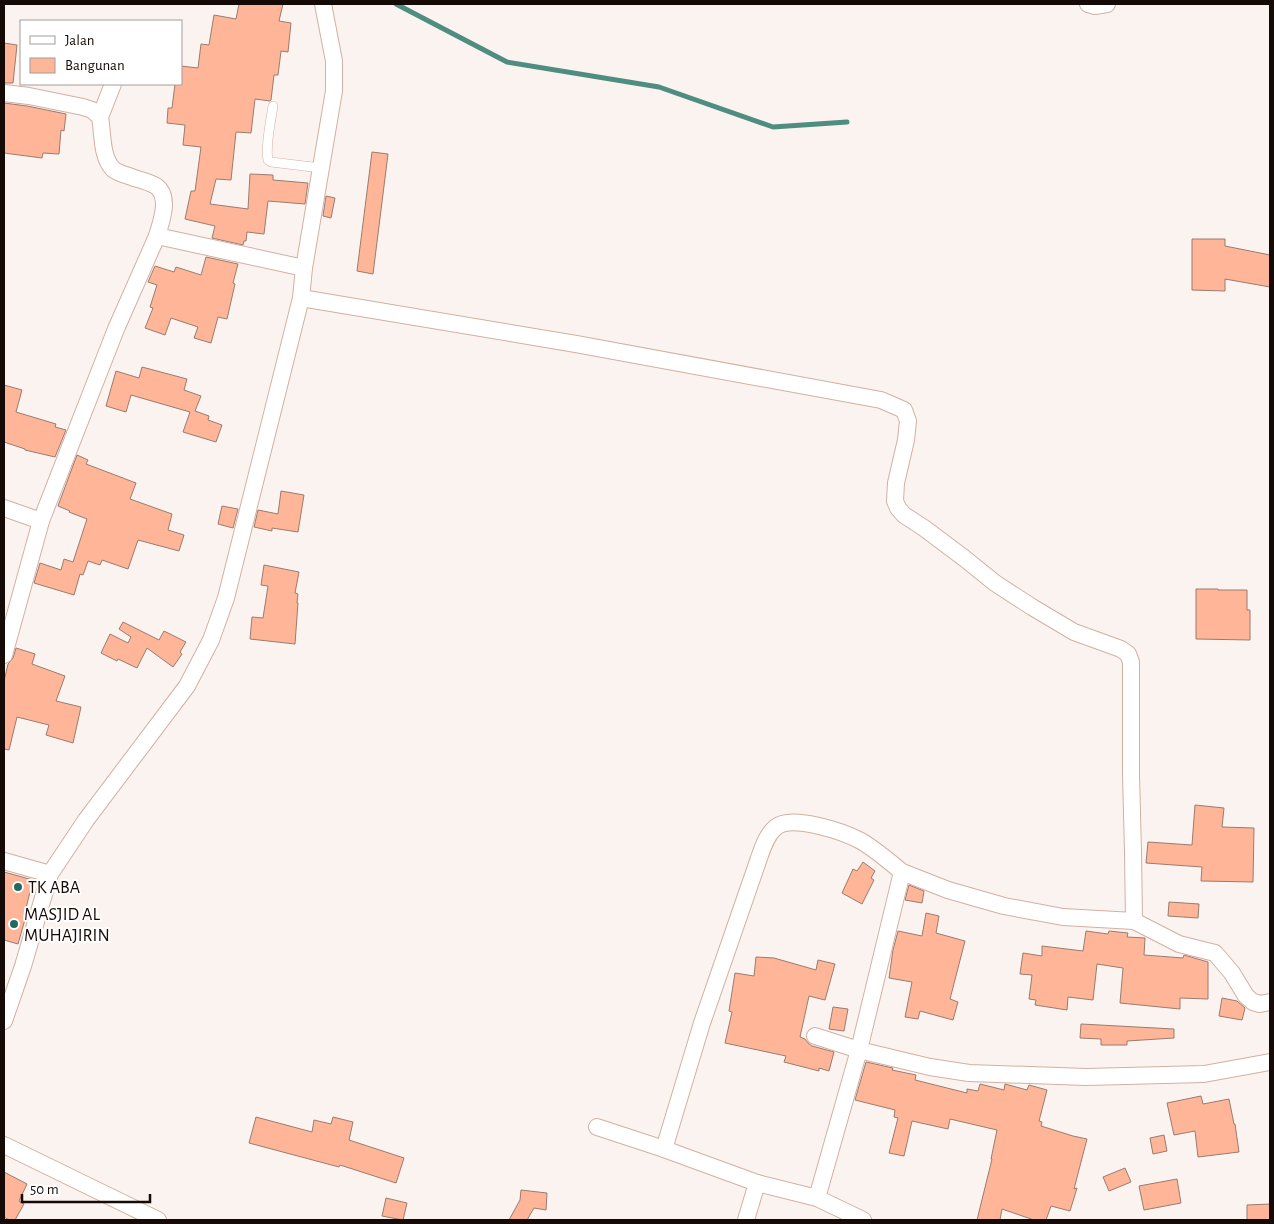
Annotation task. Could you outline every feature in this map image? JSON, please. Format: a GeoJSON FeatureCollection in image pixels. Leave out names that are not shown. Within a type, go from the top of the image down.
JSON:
{"type":"FeatureCollection","features":[{"type":"Feature","properties":{"kind":"street"},"geometry":{"type":"LineString","coordinates":[[4,1021],[23,966],[50,874],[86,820],[187,686],[211,640],[226,598],[301,298],[304,268],[334,91],[335,72],[323,4]]}},
{"type":"Feature","properties":{"kind":"street"},"geometry":{"type":"LineString","coordinates":[[1088,4],[1095,6],[1107,4]]}},
{"type":"Feature","properties":{"kind":"street"},"geometry":{"type":"LineString","coordinates":[[4,655],[41,521],[116,329],[157,236],[164,202],[162,193],[157,187],[119,173],[113,169],[108,161],[104,150],[100,118],[112,85]]}},
{"type":"Feature","properties":{"kind":"street"},"geometry":{"type":"LineString","coordinates":[[4,93],[83,107],[92,110],[100,118]]}},
{"type":"Feature","properties":{"kind":"street"},"geometry":{"type":"LineString","coordinates":[[157,236],[304,268]]}},
{"type":"Feature","properties":{"kind":"street"},"geometry":{"type":"LineString","coordinates":[[301,298],[576,344],[881,400],[904,410],[908,420],[906,440],[896,483],[895,501],[904,515],[924,528],[995,583],[1032,606],[1074,632],[1122,649],[1128,654],[1131,662],[1134,921]]}},
{"type":"Feature","properties":{"kind":"street"},"geometry":{"type":"LineString","coordinates":[[4,508],[41,521]]}},
{"type":"Feature","properties":{"kind":"street"},"geometry":{"type":"LineString","coordinates":[[664,1149],[702,1023],[758,861],[767,838],[776,827],[784,823],[795,821],[839,832],[860,841],[902,872],[948,890],[1004,906],[1063,917],[1134,921],[1179,944],[1215,953],[1232,973],[1246,996],[1253,1002],[1260,1004],[1270,1002]]}},
{"type":"Feature","properties":{"kind":"street"},"geometry":{"type":"LineString","coordinates":[[4,861],[50,874]]}},
{"type":"Feature","properties":{"kind":"street"},"geometry":{"type":"LineString","coordinates":[[817,1198],[859,1050],[902,872]]}},
{"type":"Feature","properties":{"kind":"street"},"geometry":{"type":"LineString","coordinates":[[815,1036],[859,1050],[930,1067],[969,1073],[1076,1076],[1204,1074],[1270,1062]]}},
{"type":"Feature","properties":{"kind":"street"},"geometry":{"type":"LineString","coordinates":[[597,1127],[757,1183],[817,1198],[863,1220]]}},
{"type":"Feature","properties":{"kind":"street"},"geometry":{"type":"LineString","coordinates":[[4,1145],[158,1220]]}},
{"type":"Feature","properties":{"kind":"street"},"geometry":{"type":"LineString","coordinates":[[746,1220],[757,1183]]}},
{"type":"Feature","properties":{"kind":"lane"},"geometry":{"type":"LineString","coordinates":[[273,106],[267,147],[268,160],[271,162],[321,168]]}},
{"type":"Feature","properties":{"kind":"building"},"geometry":{"type":"Polygon","coordinates":[[[239,4],[283,4],[279,21],[291,23],[288,52],[281,51],[278,75],[274,75],[271,100],[255,99],[251,133],[236,132],[231,180],[216,179],[210,204],[248,209],[250,174],[273,175],[273,180],[308,183],[305,204],[268,201],[264,234],[247,232],[246,241],[244,241],[243,245],[212,238],[215,226],[185,219],[191,191],[195,191],[201,147],[183,145],[185,125],[167,123],[168,108],[172,108],[175,85],[182,85],[182,66],[198,68],[201,44],[209,45],[214,15],[236,19],[239,4]]]}},
{"type":"Feature","properties":{"kind":"building"},"geometry":{"type":"Polygon","coordinates":[[[4,43],[17,45],[13,83],[4,83],[4,43]]]}},
{"type":"Feature","properties":{"kind":"building"},"geometry":{"type":"Polygon","coordinates":[[[4,103],[66,114],[64,131],[61,130],[59,154],[43,153],[42,158],[4,153],[4,103]]]}},
{"type":"Feature","properties":{"kind":"building"},"geometry":{"type":"Polygon","coordinates":[[[372,152],[388,154],[373,274],[357,271],[372,152]]]}},
{"type":"Feature","properties":{"kind":"building"},"geometry":{"type":"Polygon","coordinates":[[[326,196],[335,198],[331,218],[323,216],[326,196]]]}},
{"type":"Feature","properties":{"kind":"building"},"geometry":{"type":"Polygon","coordinates":[[[1192,239],[1225,239],[1225,246],[1270,255],[1270,287],[1225,279],[1225,291],[1192,290],[1192,239]]]}},
{"type":"Feature","properties":{"kind":"building"},"geometry":{"type":"Polygon","coordinates":[[[206,257],[238,264],[227,319],[218,317],[211,343],[194,338],[198,327],[171,318],[165,335],[145,328],[153,308],[150,307],[157,285],[148,282],[155,266],[174,272],[176,267],[201,275],[206,257]]]}},
{"type":"Feature","properties":{"kind":"building"},"geometry":{"type":"Polygon","coordinates":[[[142,367],[187,379],[184,390],[201,396],[195,411],[209,416],[208,420],[222,425],[216,442],[183,432],[190,412],[131,395],[126,412],[106,406],[116,371],[139,378],[142,367]]]}},
{"type":"Feature","properties":{"kind":"building"},"geometry":{"type":"Polygon","coordinates":[[[4,385],[22,390],[16,412],[56,424],[55,427],[66,430],[55,457],[25,450],[4,442],[4,385]]]}},
{"type":"Feature","properties":{"kind":"building"},"geometry":{"type":"Polygon","coordinates":[[[77,455],[88,460],[86,464],[136,483],[130,499],[172,514],[168,530],[184,535],[179,551],[138,540],[128,569],[102,560],[100,565],[88,561],[83,575],[80,574],[74,595],[34,583],[40,563],[61,570],[64,559],[73,562],[87,519],[58,506],[77,455]]]}},
{"type":"Feature","properties":{"kind":"building"},"geometry":{"type":"Polygon","coordinates":[[[281,491],[304,495],[298,532],[272,528],[272,531],[254,527],[258,510],[278,514],[281,491]]]}},
{"type":"Feature","properties":{"kind":"building"},"geometry":{"type":"Polygon","coordinates":[[[222,506],[238,509],[233,528],[218,524],[222,506]]]}},
{"type":"Feature","properties":{"kind":"building"},"geometry":{"type":"Polygon","coordinates":[[[264,565],[299,572],[295,593],[298,594],[298,603],[295,644],[250,639],[252,617],[263,618],[268,586],[261,585],[264,565]]]}},
{"type":"Feature","properties":{"kind":"building"},"geometry":{"type":"Polygon","coordinates":[[[1196,589],[1247,590],[1247,610],[1250,610],[1250,640],[1196,639],[1196,589]]]}},
{"type":"Feature","properties":{"kind":"building"},"geometry":{"type":"Polygon","coordinates":[[[123,622],[159,640],[164,631],[186,642],[180,652],[182,654],[173,667],[147,648],[137,668],[101,653],[110,634],[128,643],[131,637],[119,629],[123,622]]]}},
{"type":"Feature","properties":{"kind":"building"},"geometry":{"type":"Polygon","coordinates":[[[16,648],[35,654],[32,664],[65,676],[56,701],[81,707],[73,743],[46,735],[49,725],[17,717],[9,750],[4,749],[4,681],[8,664],[13,658],[16,648]]]}},
{"type":"Feature","properties":{"kind":"building"},"geometry":{"type":"Polygon","coordinates":[[[1195,805],[1224,808],[1222,827],[1254,828],[1253,882],[1201,881],[1202,867],[1146,863],[1148,842],[1192,845],[1195,805]]]}},
{"type":"Feature","properties":{"kind":"building"},"geometry":{"type":"Polygon","coordinates":[[[863,862],[875,871],[871,878],[874,880],[862,904],[842,893],[853,869],[857,871],[863,862]]]}},
{"type":"Feature","properties":{"kind":"building"},"geometry":{"type":"Polygon","coordinates":[[[4,872],[33,880],[26,908],[28,909],[18,944],[4,940],[4,872]]]}},
{"type":"Feature","properties":{"kind":"building"},"geometry":{"type":"Polygon","coordinates":[[[909,885],[924,891],[922,903],[905,900],[909,885]]]}},
{"type":"Feature","properties":{"kind":"building"},"geometry":{"type":"Polygon","coordinates":[[[1169,902],[1199,904],[1198,918],[1168,916],[1169,902]]]}},
{"type":"Feature","properties":{"kind":"building"},"geometry":{"type":"Polygon","coordinates":[[[926,913],[939,916],[936,933],[965,941],[950,999],[958,1002],[953,1020],[920,1011],[918,1019],[905,1017],[912,982],[889,978],[898,931],[922,936],[926,913]]]}},
{"type":"Feature","properties":{"kind":"building"},"geometry":{"type":"Polygon","coordinates":[[[1086,931],[1108,934],[1109,931],[1128,933],[1127,937],[1145,938],[1144,955],[1183,958],[1184,955],[1208,962],[1208,999],[1180,998],[1180,1009],[1120,1003],[1123,968],[1097,964],[1093,1000],[1068,997],[1067,1010],[1035,1005],[1036,1000],[1029,999],[1032,975],[1020,974],[1023,953],[1042,956],[1042,946],[1083,951],[1086,931]]]}},
{"type":"Feature","properties":{"kind":"building"},"geometry":{"type":"Polygon","coordinates":[[[756,957],[774,958],[816,970],[818,960],[835,964],[825,1000],[809,996],[800,1037],[812,1046],[834,1052],[829,1071],[819,1068],[819,1071],[784,1062],[786,1056],[725,1043],[732,1012],[729,1011],[735,973],[754,976],[756,957]]]}},
{"type":"Feature","properties":{"kind":"building"},"geometry":{"type":"Polygon","coordinates":[[[1222,998],[1237,1001],[1245,1008],[1242,1020],[1219,1016],[1222,998]]]}},
{"type":"Feature","properties":{"kind":"building"},"geometry":{"type":"Polygon","coordinates":[[[833,1007],[848,1009],[844,1031],[829,1029],[833,1007]]]}},
{"type":"Feature","properties":{"kind":"building"},"geometry":{"type":"Polygon","coordinates":[[[1081,1024],[1174,1029],[1174,1038],[1127,1041],[1127,1045],[1101,1045],[1101,1039],[1080,1038],[1081,1024]]]}},
{"type":"Feature","properties":{"kind":"building"},"geometry":{"type":"Polygon","coordinates":[[[866,1062],[916,1075],[915,1080],[967,1093],[967,1089],[978,1091],[980,1084],[1004,1090],[1005,1084],[1027,1090],[1029,1085],[1047,1090],[1039,1121],[1042,1122],[1041,1126],[1087,1139],[1074,1189],[1077,1188],[1070,1211],[1051,1206],[1046,1220],[1034,1220],[1002,1209],[1000,1220],[977,1220],[997,1130],[950,1119],[948,1129],[912,1121],[904,1156],[889,1153],[898,1118],[894,1117],[895,1110],[855,1100],[866,1062]]]}},
{"type":"Feature","properties":{"kind":"building"},"geometry":{"type":"Polygon","coordinates":[[[1201,1096],[1203,1104],[1229,1099],[1239,1152],[1198,1157],[1195,1131],[1174,1135],[1167,1103],[1201,1096]]]}},
{"type":"Feature","properties":{"kind":"building"},"geometry":{"type":"Polygon","coordinates":[[[256,1117],[312,1132],[314,1120],[331,1124],[333,1117],[353,1122],[349,1140],[404,1158],[396,1183],[340,1165],[339,1167],[249,1143],[256,1117]]]}},
{"type":"Feature","properties":{"kind":"building"},"geometry":{"type":"Polygon","coordinates":[[[1164,1135],[1167,1151],[1153,1154],[1150,1138],[1164,1135]]]}},
{"type":"Feature","properties":{"kind":"building"},"geometry":{"type":"Polygon","coordinates":[[[1125,1168],[1131,1182],[1109,1191],[1103,1177],[1125,1168]]]}},
{"type":"Feature","properties":{"kind":"building"},"geometry":{"type":"Polygon","coordinates":[[[4,1172],[27,1184],[19,1201],[24,1204],[15,1220],[9,1220],[4,1217],[4,1172]]]}},
{"type":"Feature","properties":{"kind":"building"},"geometry":{"type":"Polygon","coordinates":[[[1177,1179],[1181,1203],[1144,1210],[1139,1186],[1177,1179]]]}},
{"type":"Feature","properties":{"kind":"building"},"geometry":{"type":"Polygon","coordinates":[[[521,1190],[547,1193],[546,1210],[534,1208],[527,1220],[509,1220],[520,1200],[521,1190]]]}},
{"type":"Feature","properties":{"kind":"building"},"geometry":{"type":"Polygon","coordinates":[[[386,1198],[407,1203],[403,1220],[382,1216],[386,1198]]]}},
{"type":"Feature","properties":{"kind":"building"},"geometry":{"type":"Polygon","coordinates":[[[1270,1204],[1270,1220],[1247,1220],[1247,1205],[1270,1204]]]}},
{"type":"Feature","properties":{"kind":"waterway"},"geometry":{"type":"LineString","coordinates":[[396,4],[507,62],[659,87],[773,127],[847,122]]}},
{"type":"Feature","properties":{"kind":"place","name":"TK ABA"},"geometry":{"type":"Point","coordinates":[18,887]}},
{"type":"Feature","properties":{"kind":"place","name":"MASJID AL MUHAJIRIN"},"geometry":{"type":"Point","coordinates":[14,924]}}]}
